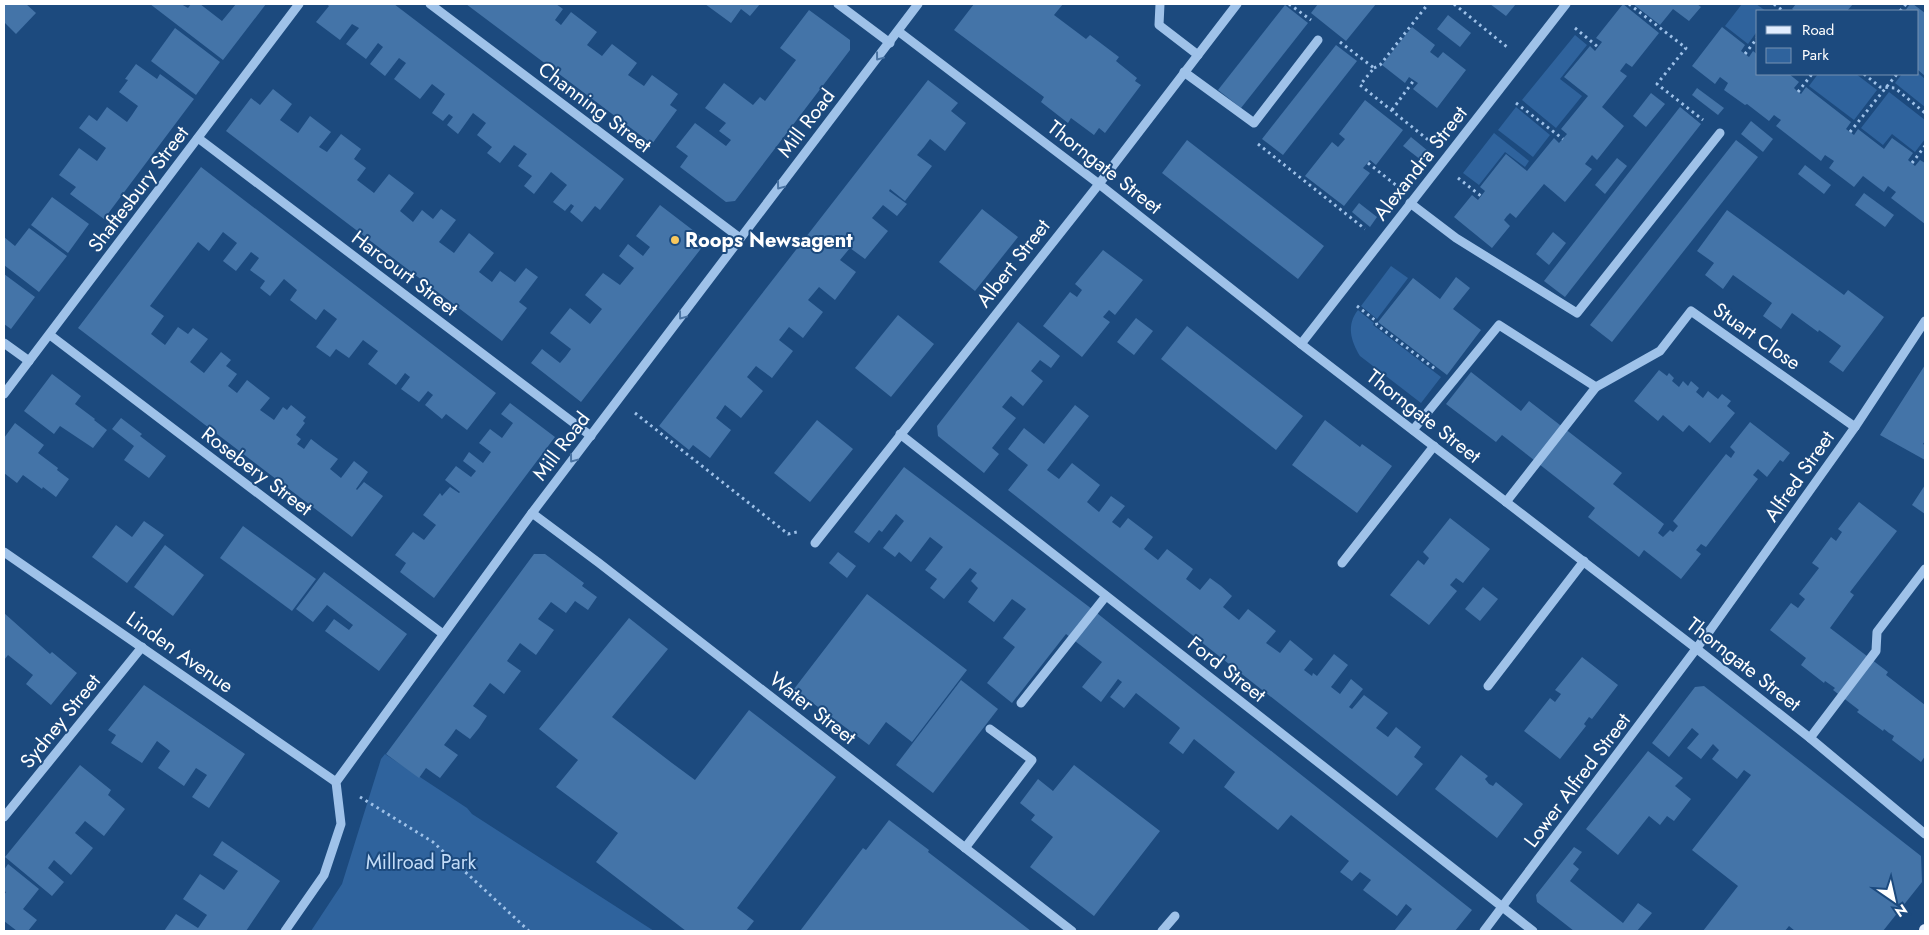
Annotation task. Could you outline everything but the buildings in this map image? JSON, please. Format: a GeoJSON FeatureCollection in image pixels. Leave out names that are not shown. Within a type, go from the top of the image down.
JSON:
{"type":"FeatureCollection","features":[{"type":"Feature","properties":{"kind":"street","name":"Shaftesbury Street"},"geometry":{"type":"LineString","coordinates":[[4,394],[299,4]]}},
{"type":"Feature","properties":{"kind":"street","name":"Channing Street"},"geometry":{"type":"LineString","coordinates":[[430,4],[740,238]]}},
{"type":"Feature","properties":{"kind":"street"},"geometry":{"type":"LineString","coordinates":[[838,4],[890,43]]}},
{"type":"Feature","properties":{"kind":"street","name":"Mill Road"},"geometry":{"type":"LineString","coordinates":[[336,782],[532,513],[918,4]]}},
{"type":"Feature","properties":{"kind":"street"},"geometry":{"type":"LineString","coordinates":[[1160,4],[1159,26],[1198,55]]}},
{"type":"Feature","properties":{"kind":"street","name":"Albert Street"},"geometry":{"type":"LineString","coordinates":[[815,543],[1099,184],[1236,4]]}},
{"type":"Feature","properties":{"kind":"street","name":"Alexandra Street"},"geometry":{"type":"LineString","coordinates":[[1302,344],[1380,241],[1566,4]]}},
{"type":"Feature","properties":{"kind":"street","name":"Thorngate Street"},"geometry":{"type":"LineString","coordinates":[[898,31],[1099,184],[1302,344],[1697,649],[1810,738],[1925,834]]}},
{"type":"Feature","properties":{"kind":"street"},"geometry":{"type":"LineString","coordinates":[[1184,72],[1254,123],[1318,40]]}},
{"type":"Feature","properties":{"kind":"street"},"geometry":{"type":"LineString","coordinates":[[1412,201],[1456,238],[1577,313],[1720,133]]}},
{"type":"Feature","properties":{"kind":"street","name":"Harcourt Street"},"geometry":{"type":"LineString","coordinates":[[198,138],[591,436]]}},
{"type":"Feature","properties":{"kind":"street","name":"Stuart Close"},"geometry":{"type":"LineString","coordinates":[[1596,386],[1660,351],[1691,311],[1855,427]]}},
{"type":"Feature","properties":{"kind":"street","name":"Alfred Street"},"geometry":{"type":"LineString","coordinates":[[1697,649],[1855,427],[1925,321]]}},
{"type":"Feature","properties":{"kind":"street"},"geometry":{"type":"LineString","coordinates":[[1413,430],[1499,324],[1596,386],[1506,502]]}},
{"type":"Feature","properties":{"kind":"street","name":"Rosebery Street"},"geometry":{"type":"LineString","coordinates":[[50,335],[442,634]]}},
{"type":"Feature","properties":{"kind":"street"},"geometry":{"type":"LineString","coordinates":[[4,343],[29,361]]}},
{"type":"Feature","properties":{"kind":"street","name":"Ford Street"},"geometry":{"type":"LineString","coordinates":[[900,434],[1533,931]]}},
{"type":"Feature","properties":{"kind":"street"},"geometry":{"type":"LineString","coordinates":[[1342,563],[1434,446]]}},
{"type":"Feature","properties":{"kind":"street","name":"Water Street"},"geometry":{"type":"LineString","coordinates":[[532,513],[1072,931]]}},
{"type":"Feature","properties":{"kind":"street","name":"Linden Avenue"},"geometry":{"type":"LineString","coordinates":[[4,552],[336,782]]}},
{"type":"Feature","properties":{"kind":"street"},"geometry":{"type":"LineString","coordinates":[[1488,686],[1584,562]]}},
{"type":"Feature","properties":{"kind":"street"},"geometry":{"type":"LineString","coordinates":[[1810,738],[1876,650],[1877,632],[1925,569]]}},
{"type":"Feature","properties":{"kind":"street"},"geometry":{"type":"LineString","coordinates":[[1021,703],[1106,596]]}},
{"type":"Feature","properties":{"kind":"street","name":"Sydney Street"},"geometry":{"type":"LineString","coordinates":[[4,817],[142,647]]}},
{"type":"Feature","properties":{"kind":"street","name":"Lower Alfred Street"},"geometry":{"type":"LineString","coordinates":[[1484,931],[1697,649]]}},
{"type":"Feature","properties":{"kind":"street"},"geometry":{"type":"LineString","coordinates":[[965,848],[1032,760],[990,729]]}},
{"type":"Feature","properties":{"kind":"street"},"geometry":{"type":"LineString","coordinates":[[285,931],[324,875],[341,824],[336,782]]}},
{"type":"Feature","properties":{"kind":"street"},"geometry":{"type":"LineString","coordinates":[[1162,931],[1175,916]]}},
{"type":"Feature","properties":{"kind":"path"},"geometry":{"type":"LineString","coordinates":[[1289,4],[1312,21]]}},
{"type":"Feature","properties":{"kind":"path"},"geometry":{"type":"LineString","coordinates":[[1428,4],[1380,65],[1374,68],[1360,85],[1448,156]]}},
{"type":"Feature","properties":{"kind":"path"},"geometry":{"type":"LineString","coordinates":[[1454,4],[1523,60]]}},
{"type":"Feature","properties":{"kind":"path"},"geometry":{"type":"LineString","coordinates":[[1629,4],[1686,48],[1657,84],[1720,133]]}},
{"type":"Feature","properties":{"kind":"path"},"geometry":{"type":"LineString","coordinates":[[1774,4],[1780,10]]}},
{"type":"Feature","properties":{"kind":"path"},"geometry":{"type":"LineString","coordinates":[[1558,14],[1598,47]]}},
{"type":"Feature","properties":{"kind":"path"},"geometry":{"type":"LineString","coordinates":[[1335,38],[1374,68]]}},
{"type":"Feature","properties":{"kind":"path"},"geometry":{"type":"LineString","coordinates":[[1745,54],[1756,40]]}},
{"type":"Feature","properties":{"kind":"path"},"geometry":{"type":"LineString","coordinates":[[1798,92],[1811,75]]}},
{"type":"Feature","properties":{"kind":"path"},"geometry":{"type":"LineString","coordinates":[[1865,75],[1880,87],[1895,88],[1925,113]]}},
{"type":"Feature","properties":{"kind":"path"},"geometry":{"type":"LineString","coordinates":[[1850,132],[1896,75]]}},
{"type":"Feature","properties":{"kind":"path"},"geometry":{"type":"LineString","coordinates":[[1391,110],[1414,80]]}},
{"type":"Feature","properties":{"kind":"path"},"geometry":{"type":"LineString","coordinates":[[1499,90],[1563,139]]}},
{"type":"Feature","properties":{"kind":"path"},"geometry":{"type":"LineString","coordinates":[[1256,142],[1380,241]]}},
{"type":"Feature","properties":{"kind":"path"},"geometry":{"type":"LineString","coordinates":[[1912,163],[1925,146]]}},
{"type":"Feature","properties":{"kind":"path"},"geometry":{"type":"LineString","coordinates":[[1368,163],[1412,201]]}},
{"type":"Feature","properties":{"kind":"path"},"geometry":{"type":"LineString","coordinates":[[1440,164],[1481,196]]}},
{"type":"Feature","properties":{"kind":"path"},"geometry":{"type":"LineString","coordinates":[[1340,294],[1376,321],[1377,325],[1452,382]]}},
{"type":"Feature","properties":{"kind":"path"},"geometry":{"type":"LineString","coordinates":[[618,400],[788,534],[802,531],[815,543]]}},
{"type":"Feature","properties":{"kind":"path"},"geometry":{"type":"LineString","coordinates":[[336,782],[433,842],[529,931]]}},
{"type":"Feature","properties":{"kind":"green space"},"geometry":{"type":"Polygon","coordinates":[[[1742,4],[1756,4],[1765,10],[1756,10],[1756,33],[1748,44],[1725,26],[1742,4]]]}},
{"type":"Feature","properties":{"kind":"green space"},"geometry":{"type":"Polygon","coordinates":[[[1575,35],[1587,45],[1560,79],[1582,96],[1556,128],[1522,100],[1575,35]]]}},
{"type":"Feature","properties":{"kind":"green space"},"geometry":{"type":"Polygon","coordinates":[[[1919,74],[1925,79],[1925,107],[1895,83],[1901,75],[1919,74]]]}},
{"type":"Feature","properties":{"kind":"green space"},"geometry":{"type":"Polygon","coordinates":[[[1817,75],[1857,75],[1877,90],[1854,120],[1809,86],[1817,75]]]}},
{"type":"Feature","properties":{"kind":"green space"},"geometry":{"type":"Polygon","coordinates":[[[1889,92],[1925,120],[1925,139],[1915,152],[1892,134],[1883,145],[1861,128],[1889,92]]]}},
{"type":"Feature","properties":{"kind":"green space"},"geometry":{"type":"Polygon","coordinates":[[[1516,107],[1550,135],[1533,157],[1498,130],[1516,107]]]}},
{"type":"Feature","properties":{"kind":"green space"},"geometry":{"type":"Polygon","coordinates":[[[1494,133],[1529,161],[1525,167],[1505,152],[1479,185],[1463,173],[1494,133]]]}},
{"type":"Feature","properties":{"kind":"green space"},"geometry":{"type":"Polygon","coordinates":[[[1391,266],[1408,278],[1377,319],[1361,306],[1391,266]]]}},
{"type":"Feature","properties":{"kind":"green space"},"geometry":{"type":"Polygon","coordinates":[[[1358,310],[1374,323],[1373,325],[1441,377],[1421,403],[1360,356],[1354,345],[1351,333],[1352,321],[1358,310]]]}},
{"type":"Feature","properties":{"kind":"green space","name":"Millroad Park"},"geometry":{"type":"Polygon","coordinates":[[[385,754],[467,808],[472,814],[654,931],[311,931],[342,884],[381,759],[385,754]]]}},
{"type":"Feature","properties":{"kind":"place","name":"Roops Newsagent"},"geometry":{"type":"Point","coordinates":[675,240]}}]}
